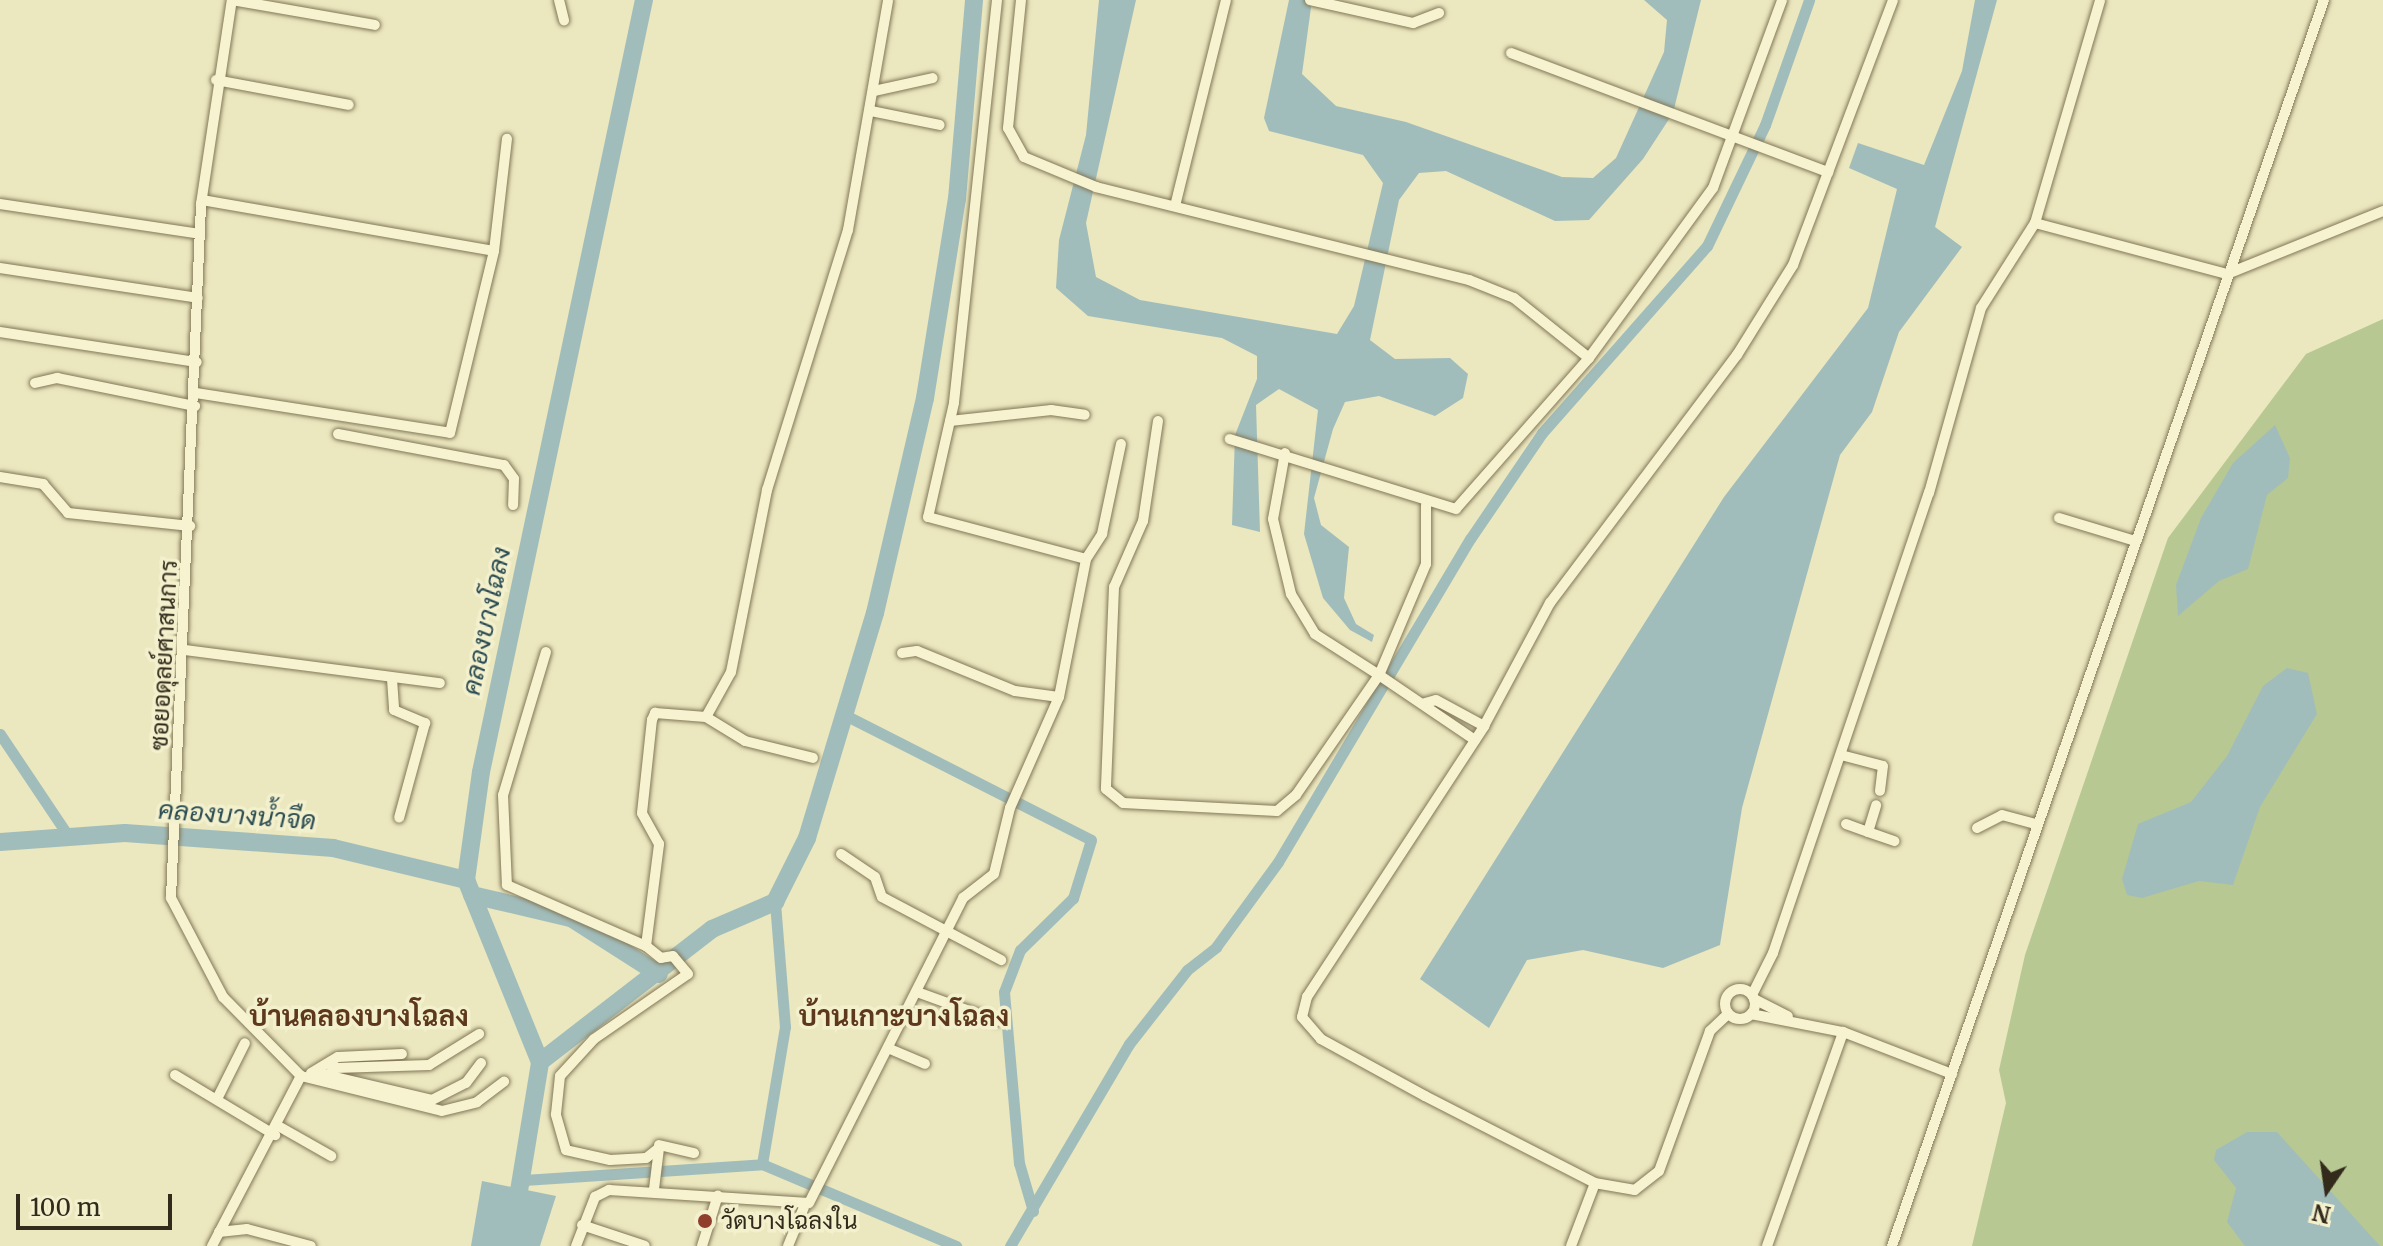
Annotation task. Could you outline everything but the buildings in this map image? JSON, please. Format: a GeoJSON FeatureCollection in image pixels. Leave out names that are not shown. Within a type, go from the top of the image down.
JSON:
{"type":"FeatureCollection","features":[{"type":"Feature","properties":{"kind":"street"},"geometry":{"type":"LineString","coordinates":[[232,0],[285,4],[375,25]]}},
{"type":"Feature","properties":{"kind":"street","name":"ซอยอดุลย์ศาสนการ"},"geometry":{"type":"LineString","coordinates":[[232,0],[216,80],[202,200],[185,650],[170,881],[175,917],[223,997],[301,1076]]}},
{"type":"Feature","properties":{"kind":"street"},"geometry":{"type":"LineString","coordinates":[[559,0],[564,20]]}},
{"type":"Feature","properties":{"kind":"street"},"geometry":{"type":"LineString","coordinates":[[706,717],[731,672],[767,490],[848,230],[888,0]]}},
{"type":"Feature","properties":{"kind":"street"},"geometry":{"type":"LineString","coordinates":[[997,0],[950,421],[929,520],[1086,559]]}},
{"type":"Feature","properties":{"kind":"street"},"geometry":{"type":"LineString","coordinates":[[1021,0],[1011,141],[1024,157],[1096,187],[1364,251],[1514,298],[1589,358]]}},
{"type":"Feature","properties":{"kind":"street"},"geometry":{"type":"LineString","coordinates":[[1175,206],[1226,0]]}},
{"type":"Feature","properties":{"kind":"street"},"geometry":{"type":"LineString","coordinates":[[1230,439],[1334,467],[1426,505],[1461,506],[1589,358],[1695,220],[1734,139],[1782,0]]}},
{"type":"Feature","properties":{"kind":"street"},"geometry":{"type":"LineString","coordinates":[[1893,0],[1803,245],[1744,345],[1580,557],[1484,726],[1307,997],[1302,1017],[1321,1039],[1595,1183],[1635,1190],[1659,1171],[1710,1031],[1728,1014],[1730,991],[1753,997],[1788,1016],[1843,1032],[1952,1074]]}},
{"type":"Feature","properties":{"kind":"street"},"geometry":{"type":"LineString","coordinates":[[1751,1014],[1753,997],[1773,953],[1841,755],[1981,308],[2035,223],[2100,0]]}},
{"type":"Feature","properties":{"kind":"street"},"geometry":{"type":"LineString","coordinates":[[1892,1246],[2324,0]]}},
{"type":"Feature","properties":{"kind":"street"},"geometry":{"type":"LineString","coordinates":[[1312,1],[1413,23],[1439,13]]}},
{"type":"Feature","properties":{"kind":"street"},"geometry":{"type":"LineString","coordinates":[[1511,53],[1679,114],[1752,147],[1828,172]]}},
{"type":"Feature","properties":{"kind":"street"},"geometry":{"type":"LineString","coordinates":[[874,91],[933,78]]}},
{"type":"Feature","properties":{"kind":"street"},"geometry":{"type":"LineString","coordinates":[[216,80],[349,105]]}},
{"type":"Feature","properties":{"kind":"street"},"geometry":{"type":"LineString","coordinates":[[871,111],[940,125]]}},
{"type":"Feature","properties":{"kind":"street"},"geometry":{"type":"LineString","coordinates":[[196,393],[450,433],[494,251],[507,139]]}},
{"type":"Feature","properties":{"kind":"street"},"geometry":{"type":"LineString","coordinates":[[202,200],[494,251]]}},
{"type":"Feature","properties":{"kind":"street"},"geometry":{"type":"LineString","coordinates":[[0,204],[200,234]]}},
{"type":"Feature","properties":{"kind":"street"},"geometry":{"type":"LineString","coordinates":[[2035,223],[2227,274],[2383,211]]}},
{"type":"Feature","properties":{"kind":"street"},"geometry":{"type":"LineString","coordinates":[[0,268],[198,298]]}},
{"type":"Feature","properties":{"kind":"street"},"geometry":{"type":"LineString","coordinates":[[0,332],[197,362]]}},
{"type":"Feature","properties":{"kind":"street"},"geometry":{"type":"LineString","coordinates":[[35,383],[57,378],[195,406]]}},
{"type":"Feature","properties":{"kind":"street"},"geometry":{"type":"LineString","coordinates":[[950,421],[1051,410],[1085,415]]}},
{"type":"Feature","properties":{"kind":"street"},"geometry":{"type":"LineString","coordinates":[[1158,421],[1143,521],[1114,587],[1106,789],[1112,798],[1153,808],[1277,811],[1296,795],[1383,677],[1426,564],[1426,505]]}},
{"type":"Feature","properties":{"kind":"street"},"geometry":{"type":"LineString","coordinates":[[338,434],[504,465],[514,479],[513,505]]}},
{"type":"Feature","properties":{"kind":"street"},"geometry":{"type":"LineString","coordinates":[[788,1246],[890,1049],[963,898],[994,874],[1010,808],[1059,697],[1086,559],[1102,534],[1121,444]]}},
{"type":"Feature","properties":{"kind":"street"},"geometry":{"type":"LineString","coordinates":[[1285,453],[1273,519],[1291,594],[1315,634],[1425,703],[1432,716],[1475,740]]}},
{"type":"Feature","properties":{"kind":"street"},"geometry":{"type":"LineString","coordinates":[[0,477],[43,484],[68,513],[190,526]]}},
{"type":"Feature","properties":{"kind":"street"},"geometry":{"type":"LineString","coordinates":[[2059,518],[2135,541]]}},
{"type":"Feature","properties":{"kind":"street"},"geometry":{"type":"LineString","coordinates":[[185,650],[440,683]]}},
{"type":"Feature","properties":{"kind":"street"},"geometry":{"type":"LineString","coordinates":[[902,653],[917,651],[1015,691],[1059,697]]}},
{"type":"Feature","properties":{"kind":"street"},"geometry":{"type":"LineString","coordinates":[[546,652],[503,795],[507,885],[676,959],[688,974],[594,1039],[560,1076],[556,1114],[566,1150],[610,1160],[649,1157],[659,1146]]}},
{"type":"Feature","properties":{"kind":"street"},"geometry":{"type":"LineString","coordinates":[[392,679],[394,710],[425,723],[399,818]]}},
{"type":"Feature","properties":{"kind":"street"},"geometry":{"type":"LineString","coordinates":[[1425,703],[1436,700],[1484,726]]}},
{"type":"Feature","properties":{"kind":"street"},"geometry":{"type":"LineString","coordinates":[[646,946],[659,844],[642,813],[655,713],[706,717],[733,736],[813,758]]}},
{"type":"Feature","properties":{"kind":"street"},"geometry":{"type":"LineString","coordinates":[[1841,755],[1884,766],[1880,791]]}},
{"type":"Feature","properties":{"kind":"street"},"geometry":{"type":"LineString","coordinates":[[1868,832],[1876,805]]}},
{"type":"Feature","properties":{"kind":"street"},"geometry":{"type":"LineString","coordinates":[[1977,828],[2002,815],[2036,824]]}},
{"type":"Feature","properties":{"kind":"street"},"geometry":{"type":"LineString","coordinates":[[1846,824],[1894,841]]}},
{"type":"Feature","properties":{"kind":"street"},"geometry":{"type":"LineString","coordinates":[[841,854],[875,877],[882,897],[1001,960]]}},
{"type":"Feature","properties":{"kind":"street"},"geometry":{"type":"LineString","coordinates":[[917,992],[997,1021]]}},
{"type":"Feature","properties":{"kind":"street"},"geometry":{"type":"LineString","coordinates":[[1728,1014],[1788,1016]]}},
{"type":"Feature","properties":{"kind":"street"},"geometry":{"type":"LineString","coordinates":[[1767,1246],[1843,1032]]}},
{"type":"Feature","properties":{"kind":"street"},"geometry":{"type":"LineString","coordinates":[[327,1076],[335,1068],[429,1065],[479,1034]]}},
{"type":"Feature","properties":{"kind":"street"},"geometry":{"type":"LineString","coordinates":[[218,1097],[245,1043]]}},
{"type":"Feature","properties":{"kind":"street"},"geometry":{"type":"LineString","coordinates":[[890,1049],[925,1064]]}},
{"type":"Feature","properties":{"kind":"street"},"geometry":{"type":"LineString","coordinates":[[212,1246],[277,1131],[301,1076],[338,1057],[402,1054]]}},
{"type":"Feature","properties":{"kind":"street"},"geometry":{"type":"LineString","coordinates":[[314,1072],[432,1100],[466,1083],[481,1063]]}},
{"type":"Feature","properties":{"kind":"street"},"geometry":{"type":"LineString","coordinates":[[175,1075],[277,1131],[331,1156]]}},
{"type":"Feature","properties":{"kind":"street"},"geometry":{"type":"LineString","coordinates":[[301,1076],[442,1111],[477,1102],[504,1082]]}},
{"type":"Feature","properties":{"kind":"street"},"geometry":{"type":"LineString","coordinates":[[659,1146],[694,1153]]}},
{"type":"Feature","properties":{"kind":"street"},"geometry":{"type":"LineString","coordinates":[[654,1189],[659,1146]]}},
{"type":"Feature","properties":{"kind":"street"},"geometry":{"type":"LineString","coordinates":[[1571,1246],[1595,1183]]}},
{"type":"Feature","properties":{"kind":"street"},"geometry":{"type":"LineString","coordinates":[[576,1246],[582,1225],[601,1193],[654,1189],[807,1205]]}},
{"type":"Feature","properties":{"kind":"street"},"geometry":{"type":"LineString","coordinates":[[702,1246],[718,1195]]}},
{"type":"Feature","properties":{"kind":"street"},"geometry":{"type":"LineString","coordinates":[[582,1225],[645,1246]]}},
{"type":"Feature","properties":{"kind":"street"},"geometry":{"type":"LineString","coordinates":[[219,1232],[247,1229],[311,1246]]}},
{"type":"Feature","properties":{"kind":"green space"},"geometry":{"type":"Polygon","coordinates":[[[2383,319],[2383,1246],[1972,1246],[2006,1103],[1999,1070],[2025,955],[2168,538],[2306,354],[2383,319]]]}},
{"type":"Feature","properties":{"kind":"water"},"geometry":{"type":"Polygon","coordinates":[[[1099,0],[1136,0],[1086,223],[1096,277],[1140,300],[1337,334],[1354,306],[1383,183],[1363,155],[1269,131],[1264,118],[1289,0],[1312,0],[1302,74],[1336,106],[1406,122],[1562,177],[1593,178],[1616,158],[1664,52],[1667,20],[1644,0],[1701,0],[1673,113],[1643,159],[1589,220],[1555,221],[1446,171],[1419,173],[1399,200],[1370,340],[1395,359],[1450,358],[1468,374],[1463,398],[1435,416],[1379,396],[1345,402],[1333,429],[1314,498],[1321,525],[1349,547],[1344,598],[1356,624],[1374,635],[1372,642],[1350,630],[1323,598],[1304,534],[1318,410],[1279,389],[1256,405],[1260,532],[1232,525],[1235,435],[1257,379],[1257,356],[1222,338],[1088,316],[1056,288],[1059,240],[1086,135],[1099,0]]]}},
{"type":"Feature","properties":{"kind":"water"},"geometry":{"type":"Polygon","coordinates":[[[1975,0],[1997,0],[1935,227],[1962,247],[1899,332],[1872,412],[1840,455],[1742,808],[1720,945],[1663,968],[1583,950],[1527,960],[1489,1028],[1420,979],[1724,497],[1868,308],[1897,189],[1849,168],[1858,143],[1924,165],[1962,71],[1975,0]]]}},
{"type":"Feature","properties":{"kind":"water"},"geometry":{"type":"Polygon","coordinates":[[[2275,425],[2290,458],[2288,478],[2267,495],[2248,569],[2219,581],[2178,616],[2176,585],[2201,518],[2233,463],[2275,425]]]}},
{"type":"Feature","properties":{"kind":"water"},"geometry":{"type":"Polygon","coordinates":[[[2287,668],[2308,673],[2317,714],[2260,807],[2233,885],[2199,881],[2142,898],[2127,895],[2122,879],[2138,824],[2191,802],[2227,756],[2263,686],[2287,668]]]}},
{"type":"Feature","properties":{"kind":"water"},"geometry":{"type":"Polygon","coordinates":[[[2247,1132],[2277,1132],[2380,1246],[2245,1246],[2227,1222],[2236,1188],[2214,1160],[2216,1150],[2247,1132]]]}},
{"type":"Feature","properties":{"kind":"water"},"geometry":{"type":"Polygon","coordinates":[[[482,1181],[556,1196],[540,1246],[471,1246],[482,1181]]]}},
{"type":"Feature","properties":{"kind":"waterway","name":"คลองบางโฉลง"},"geometry":{"type":"LineString","coordinates":[[510,1246],[540,1062],[466,880],[481,772],[644,0]]}},
{"type":"Feature","properties":{"kind":"waterway"},"geometry":{"type":"LineString","coordinates":[[540,1062],[712,929],[775,902],[807,838],[875,613],[925,398],[957,199],[974,0]]}},
{"type":"Feature","properties":{"kind":"waterway"},"geometry":{"type":"LineString","coordinates":[[1010,1246],[1129,1044],[1187,970],[1216,947],[1278,862],[1470,539],[1542,433],[1707,246],[1765,125],[1809,0]]}},
{"type":"Feature","properties":{"kind":"waterway"},"geometry":{"type":"LineString","coordinates":[[841,713],[1091,840],[1073,898],[1020,950],[1004,992],[1019,1163],[1033,1211]]}},
{"type":"Feature","properties":{"kind":"waterway"},"geometry":{"type":"LineString","coordinates":[[0,734],[69,837]]}},
{"type":"Feature","properties":{"kind":"waterway","name":"คลองบางน้ำจืด"},"geometry":{"type":"LineString","coordinates":[[0,842],[125,833],[333,848],[466,880]]}},
{"type":"Feature","properties":{"kind":"waterway"},"geometry":{"type":"LineString","coordinates":[[472,895],[571,918],[659,974]]}},
{"type":"Feature","properties":{"kind":"waterway"},"geometry":{"type":"LineString","coordinates":[[762,1164],[785,1027],[775,902]]}},
{"type":"Feature","properties":{"kind":"waterway"},"geometry":{"type":"LineString","coordinates":[[524,1180],[762,1164],[956,1246]]}},
{"type":"Feature","properties":{"kind":"place","name":"วัดบางโฉลงใน"},"geometry":{"type":"Point","coordinates":[705,1221]}},
{"type":"Feature","properties":{"kind":"district","name":"บ้านคลองบางโฉลง"},"geometry":{"type":"Point","coordinates":[359,1016]}},
{"type":"Feature","properties":{"kind":"district","name":"บ้านเกาะบางโฉลง"},"geometry":{"type":"Point","coordinates":[904,1016]}}]}
